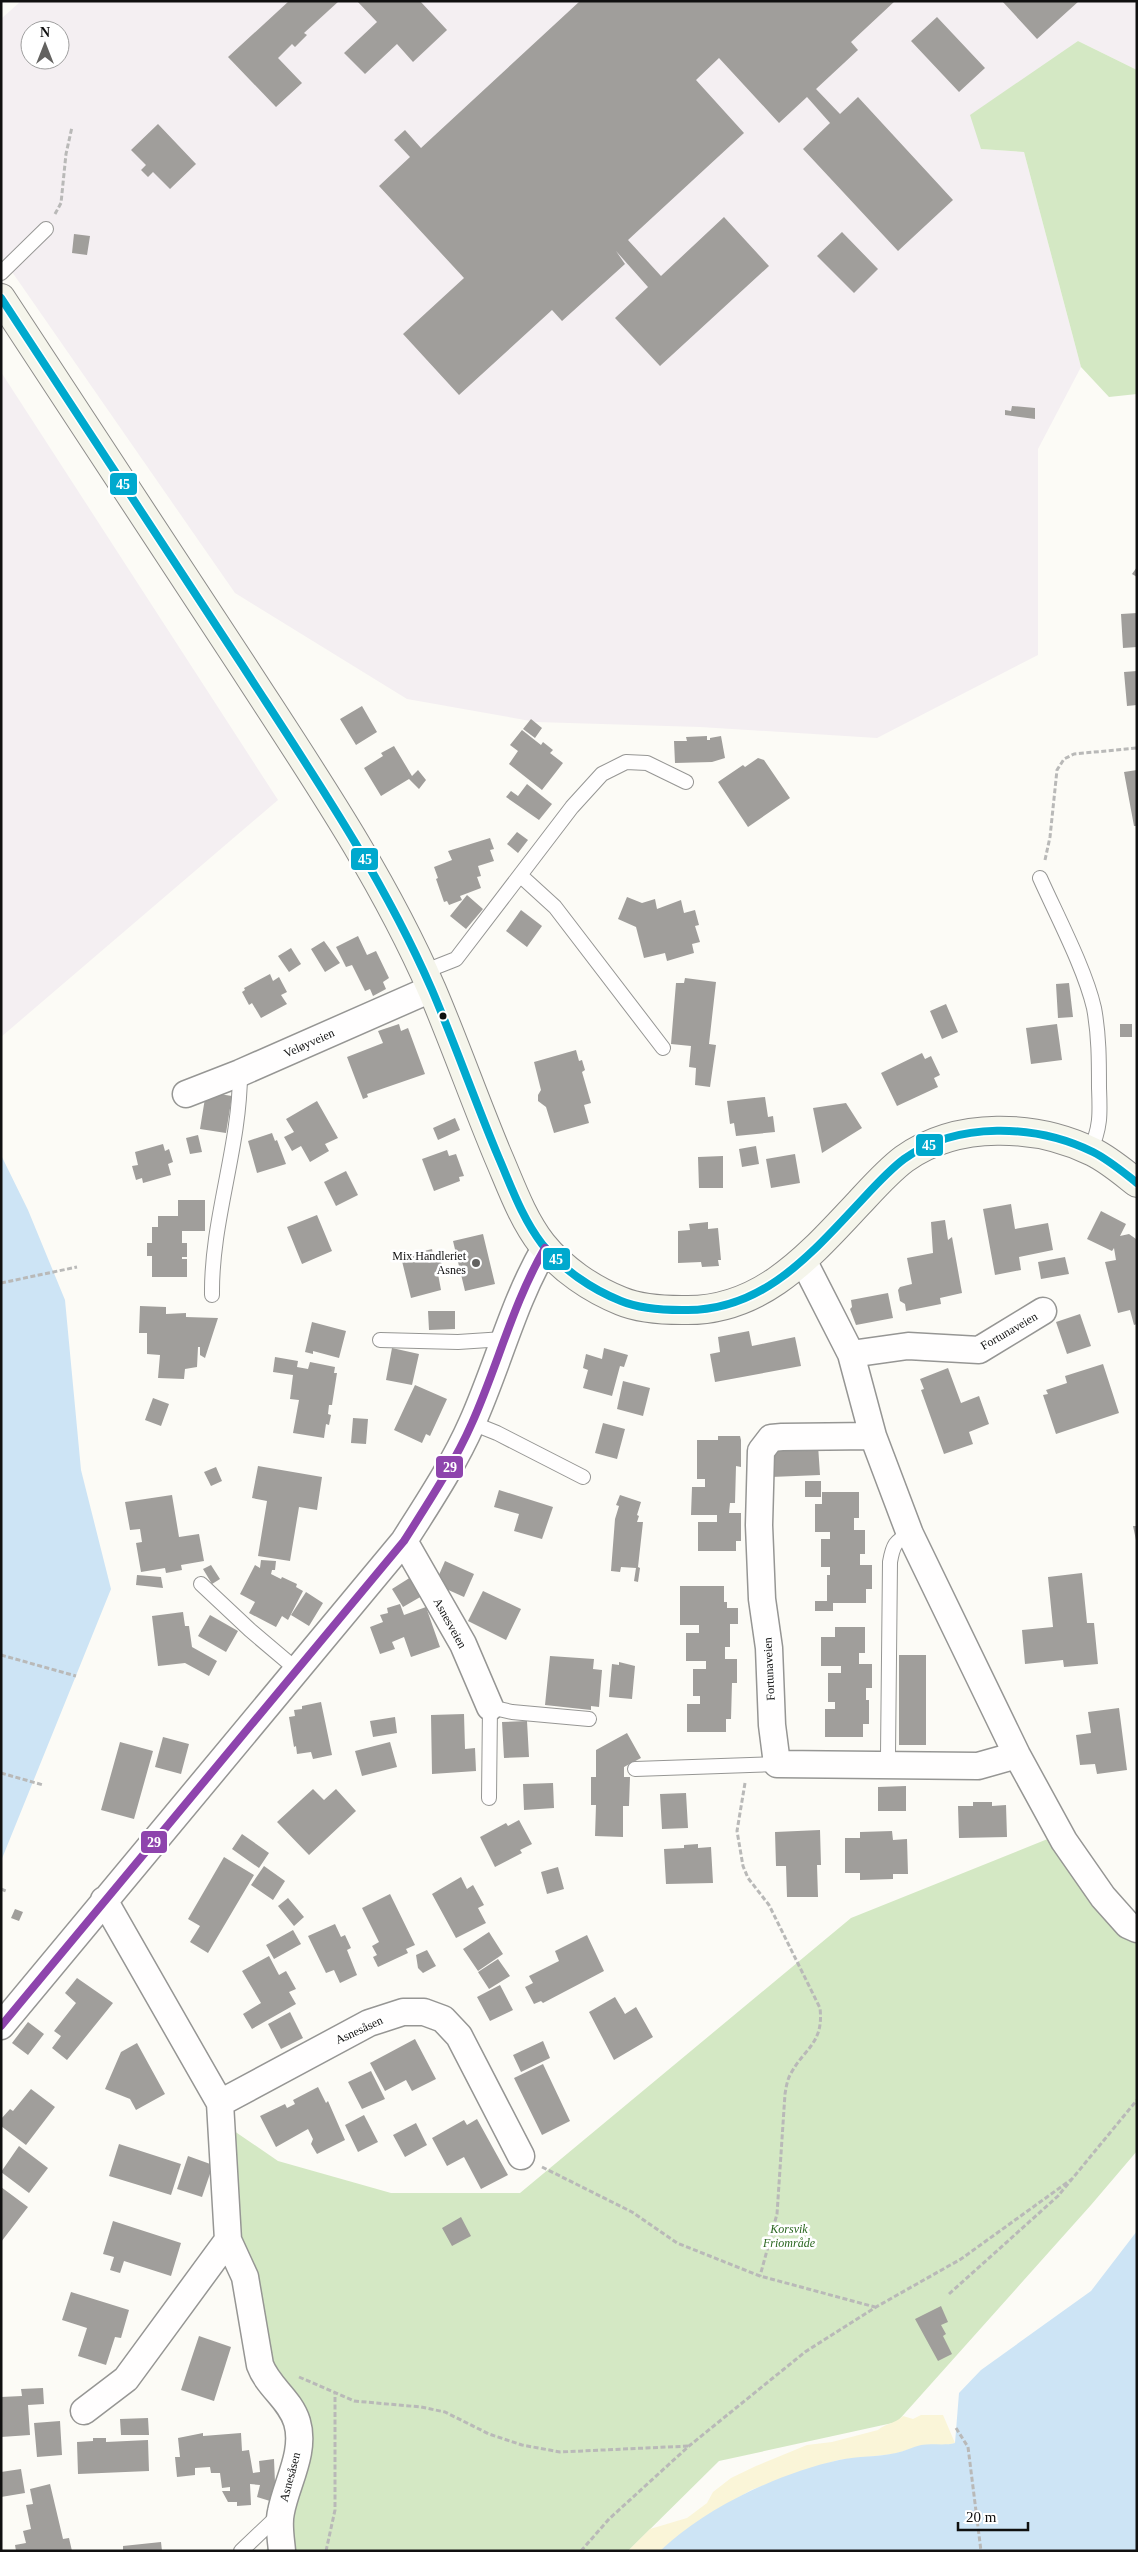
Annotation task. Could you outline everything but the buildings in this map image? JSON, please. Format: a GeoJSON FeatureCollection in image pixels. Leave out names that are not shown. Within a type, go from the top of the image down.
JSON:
{"type":"FeatureCollection","features":[{"type":"Feature","properties":{"kind":"main road"},"geometry":{"type":"LineString","coordinates":[[1,298],[297,750],[369,866],[396,914],[427,981],[528,1225],[545,1248],[565,1268],[593,1288],[625,1303],[658,1310],[702,1311],[736,1303],[770,1286],[804,1262],[904,1160],[932,1143],[962,1135],[1025,1132],[1056,1138],[1090,1151],[1113,1164],[1137,1183]]}},
{"type":"Feature","properties":{"kind":"street","name":"Veløyveien"},"geometry":{"type":"LineString","coordinates":[[186,1094],[240,1073],[427,981]]}},
{"type":"Feature","properties":{"kind":"street"},"geometry":{"type":"LineString","coordinates":[[1,2026],[404,1541],[448,1471],[472,1422],[529,1276],[545,1248]]}},
{"type":"Feature","properties":{"kind":"street"},"geometry":{"type":"LineString","coordinates":[[804,1262],[851,1354],[873,1436],[910,1534],[1017,1755],[1064,1841],[1103,1897],[1128,1925],[1137,1929]]}},
{"type":"Feature","properties":{"kind":"street","name":"Fortunaveien"},"geometry":{"type":"LineString","coordinates":[[851,1354],[908,1346],[979,1350],[1043,1312]]}},
{"type":"Feature","properties":{"kind":"street","name":"Fortunaveien"},"geometry":{"type":"LineString","coordinates":[[777,1764],[772,1725],[769,1648],[762,1599],[759,1525],[761,1451],[771,1438],[873,1436]]}},
{"type":"Feature","properties":{"kind":"street","name":"Asnesveien"},"geometry":{"type":"LineString","coordinates":[[404,1541],[462,1644],[490,1707]]}},
{"type":"Feature","properties":{"kind":"street"},"geometry":{"type":"LineString","coordinates":[[777,1764],[978,1766],[1017,1755]]}},
{"type":"Feature","properties":{"kind":"street","name":"Asnesåsen"},"geometry":{"type":"LineString","coordinates":[[104,1900],[220,2103],[228,2240],[245,2277],[264,2376],[287,2400],[298,2425],[297,2456],[280,2514],[282,2551]]}},
{"type":"Feature","properties":{"kind":"street","name":"Asnesåsen"},"geometry":{"type":"LineString","coordinates":[[220,2103],[369,2023],[403,2012],[424,2012],[443,2019],[459,2036],[521,2156]]}},
{"type":"Feature","properties":{"kind":"street"},"geometry":{"type":"LineString","coordinates":[[84,2411],[126,2379],[228,2240]]}},
{"type":"Feature","properties":{"kind":"lane"},"geometry":{"type":"LineString","coordinates":[[1,273],[46,229]]}},
{"type":"Feature","properties":{"kind":"lane"},"geometry":{"type":"LineString","coordinates":[[427,981],[456,959],[572,807],[602,774],[626,762],[633,762],[648,764],[686,782]]}},
{"type":"Feature","properties":{"kind":"lane"},"geometry":{"type":"LineString","coordinates":[[521,876],[555,907],[663,1048]]}},
{"type":"Feature","properties":{"kind":"lane"},"geometry":{"type":"LineString","coordinates":[[1040,878],[1082,974],[1093,1007],[1099,1046],[1101,1115],[1098,1134],[1090,1151]]}},
{"type":"Feature","properties":{"kind":"lane"},"geometry":{"type":"LineString","coordinates":[[212,1295],[211,1278],[240,1106],[240,1073]]}},
{"type":"Feature","properties":{"kind":"lane"},"geometry":{"type":"LineString","coordinates":[[380,1340],[458,1342],[504,1338]]}},
{"type":"Feature","properties":{"kind":"lane"},"geometry":{"type":"LineString","coordinates":[[472,1422],[583,1477]]}},
{"type":"Feature","properties":{"kind":"lane"},"geometry":{"type":"LineString","coordinates":[[890,1766],[888,1754],[890,1562],[892,1546],[896,1540],[910,1534]]}},
{"type":"Feature","properties":{"kind":"lane"},"geometry":{"type":"LineString","coordinates":[[201,1584],[250,1630],[296,1669]]}},
{"type":"Feature","properties":{"kind":"lane"},"geometry":{"type":"LineString","coordinates":[[489,1798],[490,1707],[512,1712],[589,1719]]}},
{"type":"Feature","properties":{"kind":"lane"},"geometry":{"type":"LineString","coordinates":[[635,1769],[777,1764]]}},
{"type":"Feature","properties":{"kind":"lane"},"geometry":{"type":"LineString","coordinates":[[241,2551],[280,2514]]}},
{"type":"Feature","properties":{"kind":"path"},"geometry":{"type":"LineString","coordinates":[[46,229],[61,203],[66,154],[72,127]]}},
{"type":"Feature","properties":{"kind":"path"},"geometry":{"type":"LineString","coordinates":[[1040,878],[1050,837],[1057,770],[1064,759],[1074,754],[1137,748]]}},
{"type":"Feature","properties":{"kind":"path"},"geometry":{"type":"LineString","coordinates":[[1,1283],[77,1267]]}},
{"type":"Feature","properties":{"kind":"path"},"geometry":{"type":"LineString","coordinates":[[1,1656],[76,1676]]}},
{"type":"Feature","properties":{"kind":"path"},"geometry":{"type":"LineString","coordinates":[[749,1765],[737,1831],[743,1866],[748,1878],[769,1905],[820,2008],[822,2022],[815,2043],[789,2076],[777,2214],[760,2276]]}},
{"type":"Feature","properties":{"kind":"path"},"geometry":{"type":"LineString","coordinates":[[1,1773],[43,1785]]}},
{"type":"Feature","properties":{"kind":"path"},"geometry":{"type":"LineString","coordinates":[[1,1889],[6,1891]]}},
{"type":"Feature","properties":{"kind":"path"},"geometry":{"type":"LineString","coordinates":[[949,2294],[1058,2196],[1137,2100]]}},
{"type":"Feature","properties":{"kind":"path"},"geometry":{"type":"LineString","coordinates":[[521,2156],[632,2212],[677,2243],[760,2276],[876,2307]]}},
{"type":"Feature","properties":{"kind":"path"},"geometry":{"type":"LineString","coordinates":[[581,2551],[609,2518],[689,2446],[805,2352],[876,2307],[961,2259],[1072,2179]]}},
{"type":"Feature","properties":{"kind":"path"},"geometry":{"type":"LineString","coordinates":[[292,2373],[354,2401],[421,2407],[445,2412],[489,2434],[522,2445],[560,2452],[689,2446]]}},
{"type":"Feature","properties":{"kind":"path"},"geometry":{"type":"LineString","coordinates":[[326,2551],[334,2510],[335,2394]]}},
{"type":"Feature","properties":{"kind":"path"},"geometry":{"type":"LineString","coordinates":[[956,2428],[968,2447],[981,2551]]}},
{"type":"Feature","properties":{"kind":"shaded area"},"geometry":{"type":"Polygon","coordinates":[[[21,1],[1137,1],[1137,70],[1078,41],[981,149],[1024,152],[1081,367],[1038,449],[1038,655],[877,738],[700,727],[536,722],[407,699],[235,593],[1,256],[1,19],[21,1]]]}},
{"type":"Feature","properties":{"kind":"shaded area"},"geometry":{"type":"Polygon","coordinates":[[[1,372],[278,800],[1,1037],[1,372]]]}},
{"type":"Feature","properties":{"kind":"green space"},"geometry":{"type":"Polygon","coordinates":[[[1078,41],[1137,70],[1137,394],[1109,397],[1081,367],[1024,152],[981,149],[970,115],[1078,41]]]}},
{"type":"Feature","properties":{"kind":"green space","name":"Korsvik Friområde"},"geometry":{"type":"Polygon","coordinates":[[[1060,1834],[1137,1940],[1137,2151],[897,2422],[719,2461],[628,2551],[266,2551],[280,2514],[297,2456],[264,2376],[221,2122],[278,2161],[391,2193],[520,2193],[851,1918],[1060,1834]]]}},
{"type":"Feature","properties":{"kind":"sand"},"geometry":{"type":"Polygon","coordinates":[[[921,2415],[943,2415],[955,2443],[943,2446],[924,2445],[894,2454],[838,2460],[802,2471],[751,2490],[706,2517],[660,2551],[628,2551],[650,2529],[687,2518],[707,2503],[713,2492],[731,2478],[756,2466],[807,2445],[832,2442],[878,2430],[903,2416],[913,2419],[921,2415]]]}},
{"type":"Feature","properties":{"kind":"water"},"geometry":{"type":"Polygon","coordinates":[[[1,1155],[28,1210],[65,1300],[81,1470],[111,1589],[1,1861],[1,1155]]]}},
{"type":"Feature","properties":{"kind":"water"},"geometry":{"type":"Polygon","coordinates":[[[1137,2231],[1137,2551],[660,2551],[678,2535],[721,2507],[744,2494],[792,2474],[839,2460],[889,2454],[921,2445],[955,2443],[959,2393],[981,2370],[1091,2291],[1137,2231]]]}},
{"type":"Feature","properties":{"kind":"transit line","name":"45"},"geometry":{"type":"LineString","coordinates":[[1,298],[293,744],[368,864],[391,905],[432,990],[523,1213],[542,1244],[568,1270],[610,1296],[628,1304],[643,1307],[682,1310],[710,1308],[736,1302],[760,1291],[782,1277],[802,1260],[904,1159],[925,1147],[948,1138],[972,1133],[1022,1132],[1047,1136],[1071,1143],[1099,1155],[1137,1183]]}},
{"type":"Feature","properties":{"kind":"transit line","name":"29"},"geometry":{"type":"LineString","coordinates":[[1,2026],[404,1541],[465,1438],[524,1290],[545,1248]]}},
{"type":"Feature","properties":{"kind":"place","name":"Mix Handleriet Asnes"},"geometry":{"type":"Point","coordinates":[476,1263]}}]}
